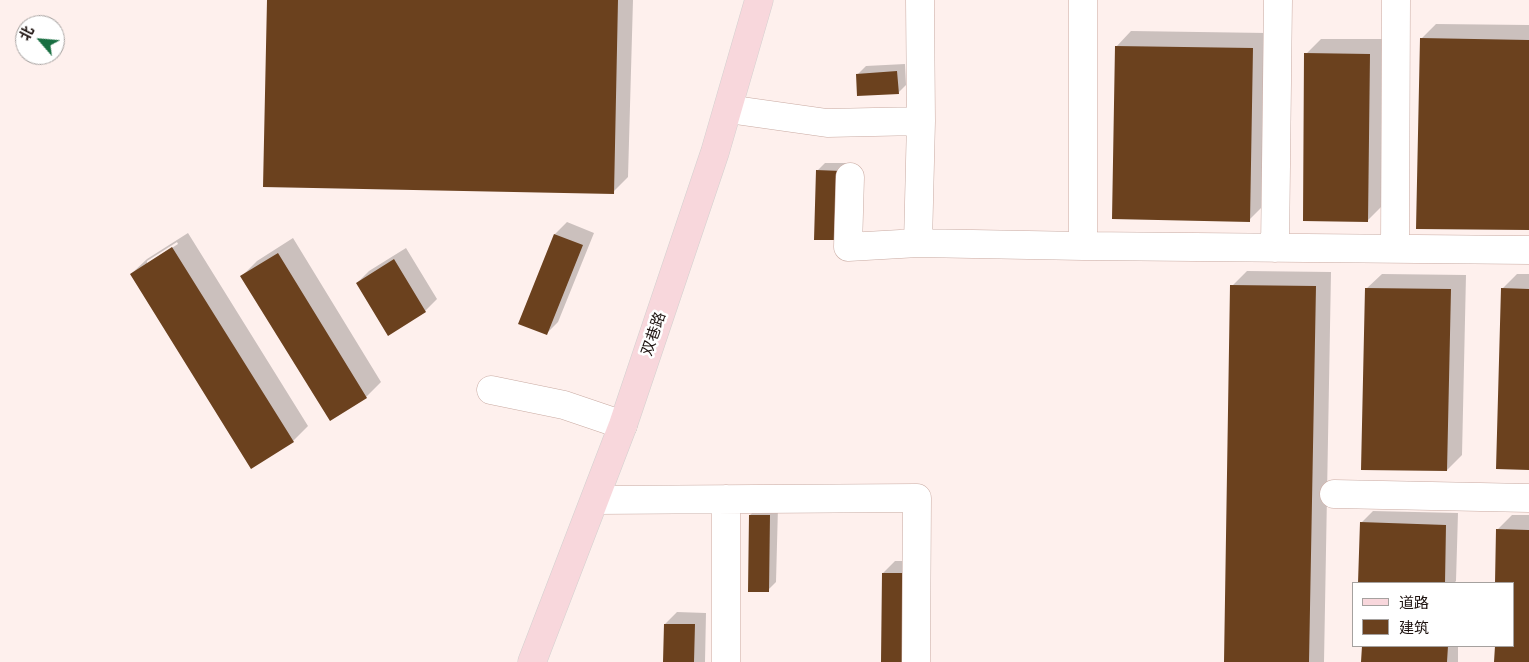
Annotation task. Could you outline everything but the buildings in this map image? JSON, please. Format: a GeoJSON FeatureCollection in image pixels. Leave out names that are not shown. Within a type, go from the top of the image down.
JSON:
{"type":"FeatureCollection","features":[{"type":"Feature","properties":{"kind":"main road","name":"双巷路"},"geometry":{"type":"LineString","coordinates":[[532,662],[623,425],[715,152],[760,0]]}},
{"type":"Feature","properties":{"kind":"lane"},"geometry":{"type":"LineString","coordinates":[[918,243],[921,121],[920,0]]}},
{"type":"Feature","properties":{"kind":"lane"},"geometry":{"type":"LineString","coordinates":[[1082,246],[1083,0]]}},
{"type":"Feature","properties":{"kind":"lane"},"geometry":{"type":"LineString","coordinates":[[1274,248],[1278,0]]}},
{"type":"Feature","properties":{"kind":"lane"},"geometry":{"type":"LineString","coordinates":[[1395,248],[1396,0]]}},
{"type":"Feature","properties":{"kind":"lane"},"geometry":{"type":"LineString","coordinates":[[728,109],[827,123],[921,121]]}},
{"type":"Feature","properties":{"kind":"lane"},"geometry":{"type":"LineString","coordinates":[[850,176],[848,247],[918,243],[1529,250]]}},
{"type":"Feature","properties":{"kind":"lane"},"geometry":{"type":"LineString","coordinates":[[491,390],[564,405],[623,425]]}},
{"type":"Feature","properties":{"kind":"lane"},"geometry":{"type":"LineString","coordinates":[[1334,494],[1529,498]]}},
{"type":"Feature","properties":{"kind":"lane"},"geometry":{"type":"LineString","coordinates":[[594,500],[917,498],[916,662]]}},
{"type":"Feature","properties":{"kind":"lane"},"geometry":{"type":"LineString","coordinates":[[726,499],[726,662]]}}]}
